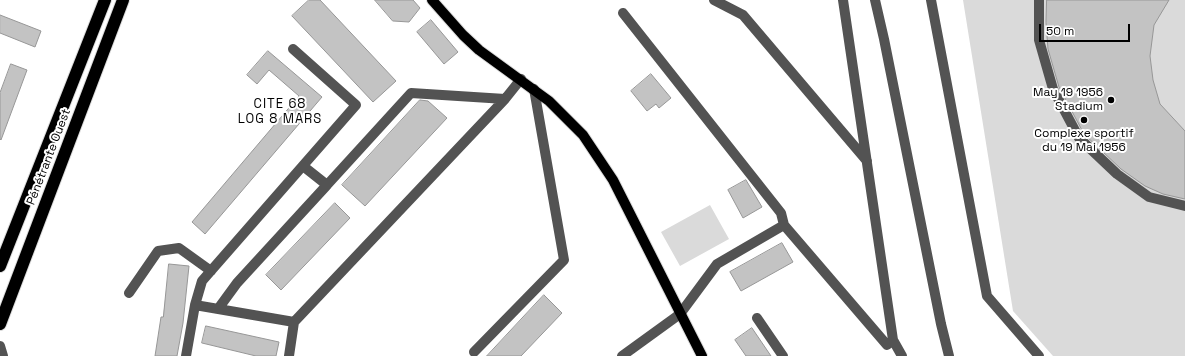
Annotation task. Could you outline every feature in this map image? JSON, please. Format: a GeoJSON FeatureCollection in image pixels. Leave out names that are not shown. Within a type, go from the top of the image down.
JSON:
{"type":"FeatureCollection","features":[{"type":"Feature","properties":{"kind":"highway","name":"Pénétrante Ouest"},"geometry":{"type":"LineString","coordinates":[[0,324],[121,5],[128,0]]}},
{"type":"Feature","properties":{"kind":"highway","name":"Pénétrante Ouest"},"geometry":{"type":"LineString","coordinates":[[0,266],[102,4]]}},
{"type":"Feature","properties":{"kind":"main road"},"geometry":{"type":"LineString","coordinates":[[432,0],[479,50],[521,79],[549,101],[583,135],[613,180],[702,356]]}},
{"type":"Feature","properties":{"kind":"street"},"geometry":{"type":"LineString","coordinates":[[714,0],[743,15],[867,161]]}},
{"type":"Feature","properties":{"kind":"street"},"geometry":{"type":"LineString","coordinates":[[843,0],[894,340],[902,356]]}},
{"type":"Feature","properties":{"kind":"street"},"geometry":{"type":"LineString","coordinates":[[875,0],[941,324],[949,356]]}},
{"type":"Feature","properties":{"kind":"street"},"geometry":{"type":"LineString","coordinates":[[931,0],[987,296],[1039,356]]}},
{"type":"Feature","properties":{"kind":"street"},"geometry":{"type":"LineString","coordinates":[[1039,0],[1039,40],[1053,89],[1078,138],[1117,174],[1149,197],[1185,206]]}},
{"type":"Feature","properties":{"kind":"street"},"geometry":{"type":"LineString","coordinates":[[623,13],[781,213],[784,226],[887,345],[894,340]]}},
{"type":"Feature","properties":{"kind":"street"},"geometry":{"type":"LineString","coordinates":[[186,356],[195,304],[202,281],[356,105],[293,49]]}},
{"type":"Feature","properties":{"kind":"street"},"geometry":{"type":"LineString","coordinates":[[289,356],[294,322],[505,100],[521,79]]}},
{"type":"Feature","properties":{"kind":"street"},"geometry":{"type":"LineString","coordinates":[[474,352],[564,260],[534,89]]}},
{"type":"Feature","properties":{"kind":"street"},"geometry":{"type":"LineString","coordinates":[[218,308],[237,283],[411,93],[505,100]]}},
{"type":"Feature","properties":{"kind":"street"},"geometry":{"type":"LineString","coordinates":[[303,166],[327,185]]}},
{"type":"Feature","properties":{"kind":"street"},"geometry":{"type":"LineString","coordinates":[[622,356],[680,314],[717,264],[784,226]]}},
{"type":"Feature","properties":{"kind":"street"},"geometry":{"type":"LineString","coordinates":[[129,293],[158,251],[179,248],[211,270]]}},
{"type":"Feature","properties":{"kind":"street"},"geometry":{"type":"LineString","coordinates":[[195,304],[294,322]]}},
{"type":"Feature","properties":{"kind":"street"},"geometry":{"type":"LineString","coordinates":[[757,318],[783,356]]}},
{"type":"Feature","properties":{"kind":"street"},"geometry":{"type":"LineString","coordinates":[[0,346],[3,356]]}},
{"type":"Feature","properties":{"kind":"shaded area","name":"Complexe sportif du 19 Mai 1956"},"geometry":{"type":"Polygon","coordinates":[[[963,0],[1185,0],[1185,356],[1053,356],[1013,311],[963,0]]]}},
{"type":"Feature","properties":{"kind":"shaded area"},"geometry":{"type":"Polygon","coordinates":[[[710,205],[729,239],[680,266],[661,232],[710,205]]]}},
{"type":"Feature","properties":{"kind":"building"},"geometry":{"type":"Polygon","coordinates":[[[309,0],[320,0],[396,81],[373,102],[292,16],[309,0]]]}},
{"type":"Feature","properties":{"kind":"building"},"geometry":{"type":"Polygon","coordinates":[[[375,0],[413,0],[420,8],[409,22],[393,21],[375,0]]]}},
{"type":"Feature","properties":{"kind":"building","name":"May 19 1956 Stadium"},"geometry":{"type":"Polygon","coordinates":[[[1047,0],[1169,0],[1154,25],[1150,56],[1153,80],[1160,104],[1185,131],[1185,199],[1163,194],[1145,186],[1121,169],[1084,134],[1059,87],[1048,49],[1046,23],[1047,0]]]}},
{"type":"Feature","properties":{"kind":"building"},"geometry":{"type":"Polygon","coordinates":[[[0,15],[41,31],[35,47],[0,33],[0,15]]]}},
{"type":"Feature","properties":{"kind":"building"},"geometry":{"type":"Polygon","coordinates":[[[431,20],[458,52],[444,64],[417,32],[431,20]]]}},
{"type":"Feature","properties":{"kind":"building"},"geometry":{"type":"Polygon","coordinates":[[[268,51],[322,97],[205,234],[192,222],[299,96],[269,70],[257,84],[247,75],[268,51]]]}},
{"type":"Feature","properties":{"kind":"building"},"geometry":{"type":"Polygon","coordinates":[[[11,64],[27,70],[1,140],[0,93],[11,64]]]}},
{"type":"Feature","properties":{"kind":"building"},"geometry":{"type":"Polygon","coordinates":[[[651,74],[671,98],[659,108],[656,104],[647,111],[631,91],[651,74]]]}},
{"type":"Feature","properties":{"kind":"building"},"geometry":{"type":"Polygon","coordinates":[[[420,100],[428,101],[447,118],[365,206],[342,185],[420,100]]]}},
{"type":"Feature","properties":{"kind":"building"},"geometry":{"type":"Polygon","coordinates":[[[746,180],[762,207],[743,218],[728,190],[746,180]]]}},
{"type":"Feature","properties":{"kind":"building"},"geometry":{"type":"Polygon","coordinates":[[[335,203],[350,218],[281,290],[266,275],[335,203]]]}},
{"type":"Feature","properties":{"kind":"building"},"geometry":{"type":"Polygon","coordinates":[[[782,243],[793,262],[741,291],[730,272],[782,243]]]}},
{"type":"Feature","properties":{"kind":"building"},"geometry":{"type":"Polygon","coordinates":[[[169,264],[189,266],[183,323],[177,356],[155,356],[161,317],[163,317],[169,264]]]}},
{"type":"Feature","properties":{"kind":"building"},"geometry":{"type":"Polygon","coordinates":[[[544,295],[562,313],[521,356],[487,356],[544,295]]]}},
{"type":"Feature","properties":{"kind":"building"},"geometry":{"type":"Polygon","coordinates":[[[206,326],[279,342],[276,356],[256,356],[202,343],[206,326]]]}},
{"type":"Feature","properties":{"kind":"building"},"geometry":{"type":"Polygon","coordinates":[[[752,328],[771,356],[746,356],[735,340],[752,328]]]}},
{"type":"Feature","properties":{"kind":"place","name":"May 19 1956 Stadium"},"geometry":{"type":"Point","coordinates":[1111,100]}},
{"type":"Feature","properties":{"kind":"place","name":"Complexe sportif du 19 Mai 1956"},"geometry":{"type":"Point","coordinates":[1084,120]}},
{"type":"Feature","properties":{"kind":"district","name":"CITE 68 LOG 8 MARS"},"geometry":{"type":"Point","coordinates":[280,112]}}]}
